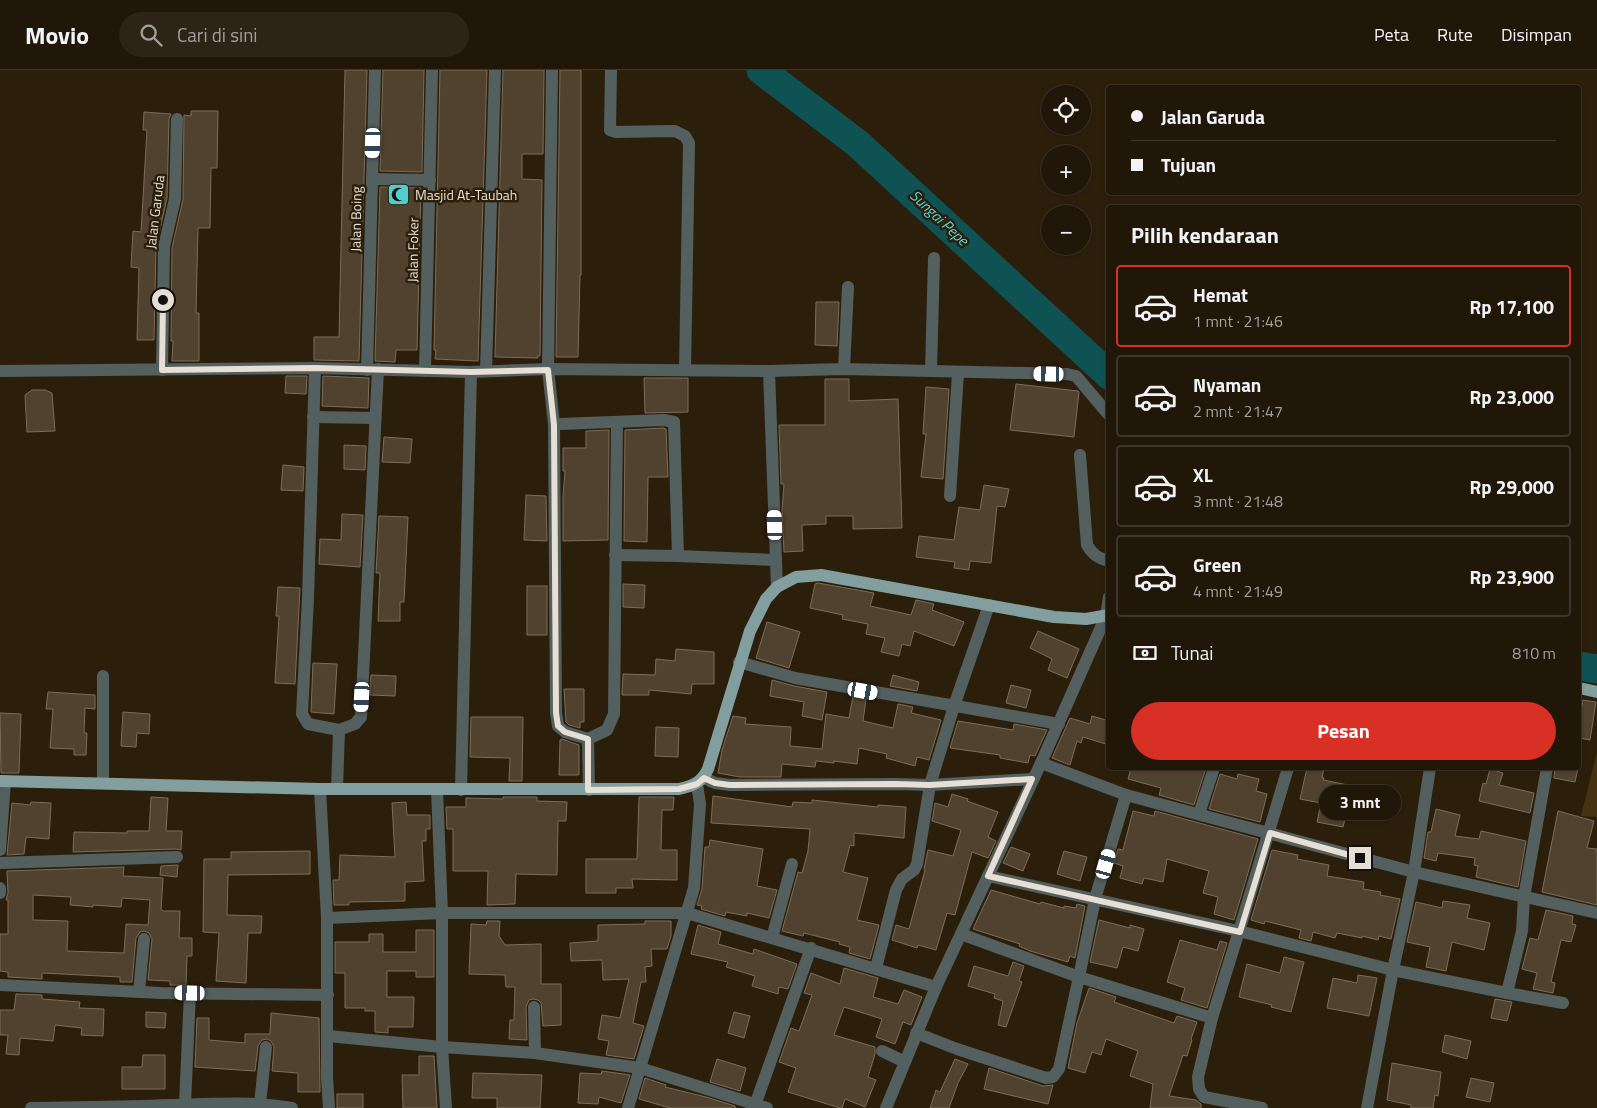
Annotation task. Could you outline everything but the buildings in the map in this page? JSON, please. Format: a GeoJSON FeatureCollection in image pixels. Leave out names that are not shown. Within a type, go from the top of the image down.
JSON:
{"type":"FeatureCollection","features":[{"type":"Feature","properties":{"kind":"main road"},"geometry":{"type":"LineString","coordinates":[[2,782],[320,789],[679,789],[700,781],[708,769],[750,631],[766,599],[777,587],[796,577],[821,575],[1054,617],[1086,619],[1106,615]]}},
{"type":"Feature","properties":{"kind":"main road"},"geometry":{"type":"LineString","coordinates":[[1581,688],[1597,692]]}},
{"type":"Feature","properties":{"kind":"street","name":"Jalan Boing"},"geometry":{"type":"LineString","coordinates":[[339,730],[355,724],[361,717],[374,418],[372,179],[375,70]]}},
{"type":"Feature","properties":{"kind":"street","name":"Jalan Foker"},"geometry":{"type":"LineString","coordinates":[[425,370],[432,70]]}},
{"type":"Feature","properties":{"kind":"street"},"geometry":{"type":"LineString","coordinates":[[486,371],[495,70]]}},
{"type":"Feature","properties":{"kind":"street"},"geometry":{"type":"LineString","coordinates":[[552,70],[548,370],[554,425],[556,713],[558,726],[565,732],[588,739],[607,730],[614,714],[617,423]]}},
{"type":"Feature","properties":{"kind":"street"},"geometry":{"type":"LineString","coordinates":[[611,70],[610,130],[616,132],[675,131],[685,136],[688,143],[685,370]]}},
{"type":"Feature","properties":{"kind":"street","name":"Jalan Garuda"},"geometry":{"type":"LineString","coordinates":[[162,370],[164,247],[175,199],[177,118]]}},
{"type":"Feature","properties":{"kind":"street"},"geometry":{"type":"LineString","coordinates":[[372,179],[430,180]]}},
{"type":"Feature","properties":{"kind":"street"},"geometry":{"type":"LineString","coordinates":[[931,370],[934,258]]}},
{"type":"Feature","properties":{"kind":"street"},"geometry":{"type":"LineString","coordinates":[[844,369],[848,287]]}},
{"type":"Feature","properties":{"kind":"street"},"geometry":{"type":"LineString","coordinates":[[315,368],[302,714],[308,724],[339,730],[337,789]]}},
{"type":"Feature","properties":{"kind":"street"},"geometry":{"type":"LineString","coordinates":[[0,371],[315,368],[471,372],[844,369],[1072,375],[1076,376],[1106,411]]}},
{"type":"Feature","properties":{"kind":"street"},"geometry":{"type":"LineString","coordinates":[[769,371],[777,587]]}},
{"type":"Feature","properties":{"kind":"street"},"geometry":{"type":"LineString","coordinates":[[461,790],[471,372]]}},
{"type":"Feature","properties":{"kind":"street"},"geometry":{"type":"LineString","coordinates":[[950,496],[958,373]]}},
{"type":"Feature","properties":{"kind":"street"},"geometry":{"type":"LineString","coordinates":[[313,417],[374,418]]}},
{"type":"Feature","properties":{"kind":"street"},"geometry":{"type":"LineString","coordinates":[[554,425],[664,420],[674,422],[678,556]]}},
{"type":"Feature","properties":{"kind":"street"},"geometry":{"type":"LineString","coordinates":[[1080,455],[1087,544],[1092,554],[1106,560]]}},
{"type":"Feature","properties":{"kind":"street"},"geometry":{"type":"LineString","coordinates":[[615,555],[776,560]]}},
{"type":"Feature","properties":{"kind":"street"},"geometry":{"type":"LineString","coordinates":[[876,968],[896,890],[902,879],[914,870],[917,864],[930,785],[954,706],[989,605]]}},
{"type":"Feature","properties":{"kind":"street"},"geometry":{"type":"LineString","coordinates":[[886,1108],[936,987],[1041,763],[1106,617]]}},
{"type":"Feature","properties":{"kind":"street"},"geometry":{"type":"LineString","coordinates":[[739,662],[795,678],[1058,724]]}},
{"type":"Feature","properties":{"kind":"street"},"geometry":{"type":"LineString","coordinates":[[103,676],[104,783]]}},
{"type":"Feature","properties":{"kind":"street"},"geometry":{"type":"LineString","coordinates":[[588,739],[588,790]]}},
{"type":"Feature","properties":{"kind":"street"},"geometry":{"type":"LineString","coordinates":[[1041,763],[1126,795],[1414,872],[1597,913]]}},
{"type":"Feature","properties":{"kind":"street"},"geometry":{"type":"LineString","coordinates":[[1199,814],[1213,770]]}},
{"type":"Feature","properties":{"kind":"street"},"geometry":{"type":"LineString","coordinates":[[1262,1108],[1204,1097],[1199,1088],[1198,1077],[1212,1018],[1240,932],[1287,770]]}},
{"type":"Feature","properties":{"kind":"street"},"geometry":{"type":"LineString","coordinates":[[1367,1108],[1414,872],[1430,770]]}},
{"type":"Feature","properties":{"kind":"street"},"geometry":{"type":"LineString","coordinates":[[1507,992],[1522,931],[1524,897],[1547,770]]}},
{"type":"Feature","properties":{"kind":"street"},"geometry":{"type":"LineString","coordinates":[[628,1108],[694,888],[700,781],[730,785],[930,785],[1032,779]]}},
{"type":"Feature","properties":{"kind":"street"},"geometry":{"type":"LineString","coordinates":[[0,850],[2,782]]}},
{"type":"Feature","properties":{"kind":"street"},"geometry":{"type":"LineString","coordinates":[[320,789],[327,918],[327,1078],[330,1108]]}},
{"type":"Feature","properties":{"kind":"street"},"geometry":{"type":"LineString","coordinates":[[437,790],[442,914],[442,1047],[446,1108]]}},
{"type":"Feature","properties":{"kind":"street"},"geometry":{"type":"LineString","coordinates":[[916,1034],[1046,1078],[1053,1077],[1059,1069],[1096,899],[1126,795]]}},
{"type":"Feature","properties":{"kind":"street"},"geometry":{"type":"LineString","coordinates":[[0,863],[177,857]]}},
{"type":"Feature","properties":{"kind":"street"},"geometry":{"type":"LineString","coordinates":[[772,938],[792,864]]}},
{"type":"Feature","properties":{"kind":"street"},"geometry":{"type":"LineString","coordinates":[[988,876],[1240,932],[1393,970],[1563,1004]]}},
{"type":"Feature","properties":{"kind":"street"},"geometry":{"type":"LineString","coordinates":[[327,918],[442,914],[687,913],[811,948],[936,987]]}},
{"type":"Feature","properties":{"kind":"street"},"geometry":{"type":"LineString","coordinates":[[961,934],[1079,977],[1212,1018]]}},
{"type":"Feature","properties":{"kind":"street"},"geometry":{"type":"LineString","coordinates":[[139,992],[144,939]]}},
{"type":"Feature","properties":{"kind":"street"},"geometry":{"type":"LineString","coordinates":[[754,1106],[811,948]]}},
{"type":"Feature","properties":{"kind":"street"},"geometry":{"type":"LineString","coordinates":[[0,986],[139,992],[328,995]]}},
{"type":"Feature","properties":{"kind":"street"},"geometry":{"type":"LineString","coordinates":[[185,1104],[190,993]]}},
{"type":"Feature","properties":{"kind":"street"},"geometry":{"type":"LineString","coordinates":[[534,1007],[535,1053]]}},
{"type":"Feature","properties":{"kind":"street"},"geometry":{"type":"LineString","coordinates":[[328,1036],[442,1047],[535,1053],[640,1068],[754,1106],[767,1108]]}},
{"type":"Feature","properties":{"kind":"street"},"geometry":{"type":"LineString","coordinates":[[260,1104],[266,1047]]}},
{"type":"Feature","properties":{"kind":"street"},"geometry":{"type":"LineString","coordinates":[[882,1051],[905,1062]]}},
{"type":"Feature","properties":{"kind":"street"},"geometry":{"type":"LineString","coordinates":[[31,1108],[171,1107],[207,1103],[260,1104],[284,1108]]}},
{"type":"Feature","properties":{"kind":"shaded area"},"geometry":{"type":"Polygon","coordinates":[[[1597,752],[1597,817],[1581,816],[1597,752]]]}},
{"type":"Feature","properties":{"kind":"waterway","name":"Sungai Pepe"},"geometry":{"type":"LineString","coordinates":[[761,70],[857,143],[1106,372]]}},
{"type":"Feature","properties":{"kind":"waterway","name":"Sungai Pepe"},"geometry":{"type":"LineString","coordinates":[[1581,666],[1597,669]]}},
{"type":"Feature","properties":{"kind":"place","name":"Masjid At-Taubah"},"geometry":{"type":"Point","coordinates":[399,195]}},
{"type":"Feature","properties":{"kind":"route"},"geometry":{"type":"LineString","coordinates":[[163,300],[162,370],[315,368],[471,372],[548,370],[554,425],[556,713],[558,726],[565,732],[588,739],[588,790],[679,789],[697,784],[704,778],[715,783],[730,785],[930,785],[1032,779],[988,876],[1240,932],[1270,833],[1360,858]]}}]}
